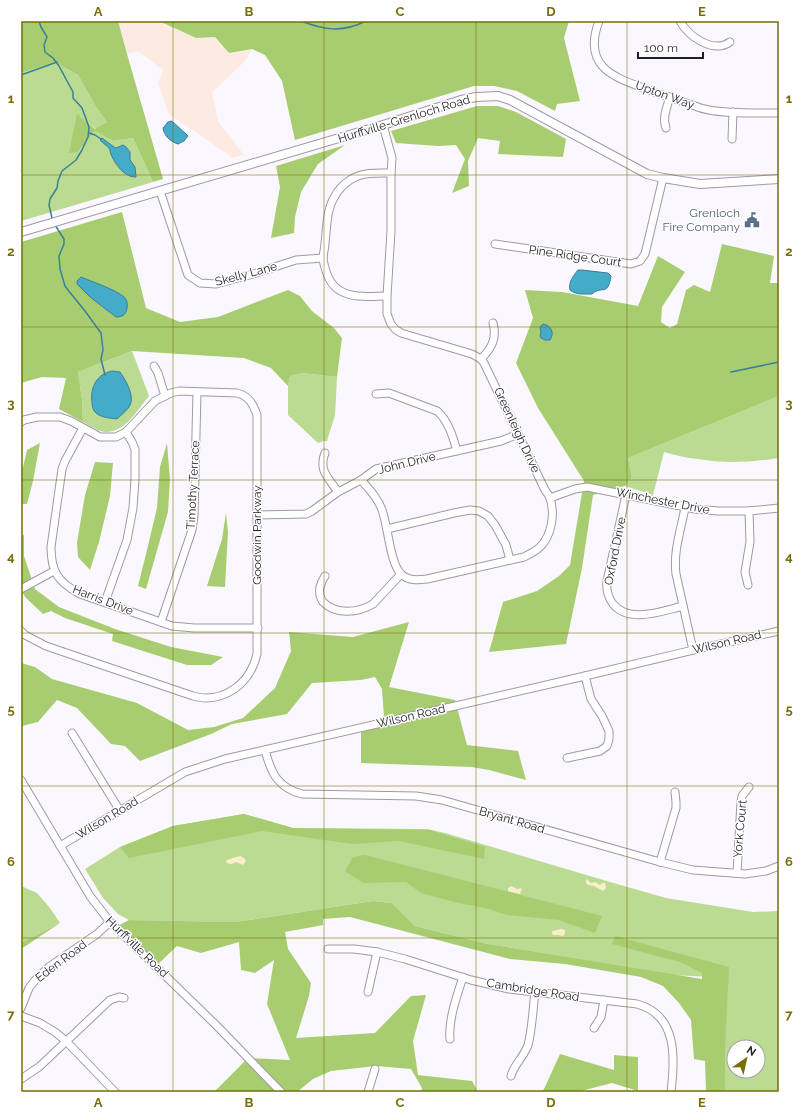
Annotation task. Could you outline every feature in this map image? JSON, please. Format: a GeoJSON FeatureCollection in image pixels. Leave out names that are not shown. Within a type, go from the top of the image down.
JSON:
{"type":"FeatureCollection","features":[{"type":"Feature","properties":{"kind":"main road","name":"Hurffville-Grenloch Road"},"geometry":{"type":"LineString","coordinates":[[21,232],[476,97],[498,96],[510,100],[647,174],[700,184],[779,179]]}},
{"type":"Feature","properties":{"kind":"street","name":"Upton Way"},"geometry":{"type":"LineString","coordinates":[[599,21],[595,33],[594,46],[597,58],[603,67],[614,76],[670,98],[708,110],[779,113]]}},
{"type":"Feature","properties":{"kind":"street"},"geometry":{"type":"LineString","coordinates":[[680,21],[691,35],[706,43],[718,46],[726,45],[730,42]]}},
{"type":"Feature","properties":{"kind":"street"},"geometry":{"type":"LineString","coordinates":[[666,128],[665,115],[670,98]]}},
{"type":"Feature","properties":{"kind":"street"},"geometry":{"type":"LineString","coordinates":[[732,139],[733,112]]}},
{"type":"Feature","properties":{"kind":"street"},"geometry":{"type":"LineString","coordinates":[[383,125],[392,158],[391,231],[387,296],[389,320],[395,329],[401,333],[472,354],[482,359],[490,349],[493,342],[495,330],[493,323]]}},
{"type":"Feature","properties":{"kind":"street"},"geometry":{"type":"LineString","coordinates":[[387,296],[352,296],[338,290],[331,283],[327,275],[323,258],[329,210],[334,197],[340,189],[349,181],[362,174],[391,173]]}},
{"type":"Feature","properties":{"kind":"street","name":"Pine Ridge Court"},"geometry":{"type":"LineString","coordinates":[[495,244],[631,264],[640,261],[644,254],[663,178]]}},
{"type":"Feature","properties":{"kind":"street","name":"Skelly Lane"},"geometry":{"type":"LineString","coordinates":[[160,191],[188,275],[200,283],[216,284],[296,260],[323,258]]}},
{"type":"Feature","properties":{"kind":"street","name":"Greenleigh Drive"},"geometry":{"type":"LineString","coordinates":[[401,574],[411,579],[427,579],[524,557],[534,552],[541,546],[548,535],[552,512],[550,498],[482,359]]}},
{"type":"Feature","properties":{"kind":"street"},"geometry":{"type":"LineString","coordinates":[[154,366],[158,373],[165,396]]}},
{"type":"Feature","properties":{"kind":"street","name":"Goodwin Parkway"},"geometry":{"type":"LineString","coordinates":[[22,636],[46,646],[193,696],[204,698],[212,698],[237,688],[253,667],[257,654],[258,628],[257,415],[254,406],[243,394],[178,392],[155,401],[126,432]]}},
{"type":"Feature","properties":{"kind":"street","name":"Timothy Terrace"},"geometry":{"type":"LineString","coordinates":[[161,622],[192,530],[194,516],[197,392]]}},
{"type":"Feature","properties":{"kind":"street"},"geometry":{"type":"LineString","coordinates":[[376,394],[389,393],[438,410],[454,438],[457,451]]}},
{"type":"Feature","properties":{"kind":"street"},"geometry":{"type":"LineString","coordinates":[[21,422],[37,417],[60,417],[71,421],[100,437],[116,437],[126,432],[132,442],[135,449],[136,465],[133,508],[127,540],[105,602]]}},
{"type":"Feature","properties":{"kind":"street"},"geometry":{"type":"LineString","coordinates":[[21,589],[54,571],[51,559],[51,547],[62,469],[83,428]]}},
{"type":"Feature","properties":{"kind":"street","name":"John Drive"},"geometry":{"type":"LineString","coordinates":[[257,515],[306,514],[338,492],[361,480],[376,469],[501,441],[518,434]]}},
{"type":"Feature","properties":{"kind":"street"},"geometry":{"type":"LineString","coordinates":[[325,453],[322,460],[322,466],[338,492]]}},
{"type":"Feature","properties":{"kind":"street"},"geometry":{"type":"LineString","coordinates":[[325,576],[320,587],[321,599],[327,606],[336,610],[344,611],[357,610],[373,604],[401,574],[395,565],[379,502],[361,480]]}},
{"type":"Feature","properties":{"kind":"street","name":"Winchester Drive"},"geometry":{"type":"LineString","coordinates":[[550,498],[575,489],[587,487],[685,508],[714,511],[749,511],[779,508]]}},
{"type":"Feature","properties":{"kind":"street","name":"Oxford Drive"},"geometry":{"type":"LineString","coordinates":[[626,495],[607,580],[607,590],[610,600],[622,612],[635,615],[683,606]]}},
{"type":"Feature","properties":{"kind":"street"},"geometry":{"type":"LineString","coordinates":[[685,508],[676,550],[675,563],[676,574],[693,650]]}},
{"type":"Feature","properties":{"kind":"street"},"geometry":{"type":"LineString","coordinates":[[387,529],[462,511],[479,511],[488,516],[495,525],[506,545],[510,560]]}},
{"type":"Feature","properties":{"kind":"street"},"geometry":{"type":"LineString","coordinates":[[748,585],[745,572],[750,542],[749,511]]}},
{"type":"Feature","properties":{"kind":"street","name":"Harris Drive"},"geometry":{"type":"LineString","coordinates":[[54,571],[71,589],[80,594],[172,626],[194,628],[258,628]]}},
{"type":"Feature","properties":{"kind":"street","name":"Wilson Road"},"geometry":{"type":"LineString","coordinates":[[60,846],[185,772],[225,759],[779,631]]}},
{"type":"Feature","properties":{"kind":"street"},"geometry":{"type":"LineString","coordinates":[[567,758],[600,751],[607,746],[609,739],[609,731],[602,716],[591,699],[585,676]]}},
{"type":"Feature","properties":{"kind":"street"},"geometry":{"type":"LineString","coordinates":[[72,733],[120,811]]}},
{"type":"Feature","properties":{"kind":"street","name":"Bryant Road"},"geometry":{"type":"LineString","coordinates":[[265,750],[268,763],[277,780],[296,793],[308,795],[416,796],[442,800],[693,870],[760,873],[779,866]]}},
{"type":"Feature","properties":{"kind":"street","name":"Hurffville Road"},"geometry":{"type":"LineString","coordinates":[[21,780],[92,900],[110,922],[198,1007],[282,1092]]}},
{"type":"Feature","properties":{"kind":"street","name":"York Court"},"geometry":{"type":"LineString","coordinates":[[737,873],[741,802],[742,796],[749,787]]}},
{"type":"Feature","properties":{"kind":"street"},"geometry":{"type":"LineString","coordinates":[[660,862],[676,808],[675,792]]}},
{"type":"Feature","properties":{"kind":"street","name":"Eden Road"},"geometry":{"type":"LineString","coordinates":[[21,1008],[29,988],[36,979],[49,967],[97,934],[110,922]]}},
{"type":"Feature","properties":{"kind":"street","name":"Cambridge Road"},"geometry":{"type":"LineString","coordinates":[[328,949],[354,949],[377,952],[495,986],[643,1005],[662,1020],[669,1033],[672,1048],[673,1067],[671,1092]]}},
{"type":"Feature","properties":{"kind":"street"},"geometry":{"type":"LineString","coordinates":[[368,992],[377,952]]}},
{"type":"Feature","properties":{"kind":"street"},"geometry":{"type":"LineString","coordinates":[[450,1039],[449,1032],[451,1021],[463,977]]}},
{"type":"Feature","properties":{"kind":"street"},"geometry":{"type":"LineString","coordinates":[[512,1076],[515,1066],[523,1056],[528,1044],[535,992]]}},
{"type":"Feature","properties":{"kind":"street"},"geometry":{"type":"LineString","coordinates":[[21,1079],[40,1067],[110,1000],[119,997],[124,998]]}},
{"type":"Feature","properties":{"kind":"street"},"geometry":{"type":"LineString","coordinates":[[594,1028],[601,1017],[604,1000]]}},
{"type":"Feature","properties":{"kind":"street"},"geometry":{"type":"LineString","coordinates":[[21,1016],[45,1025],[55,1032],[66,1041],[115,1092]]}},
{"type":"Feature","properties":{"kind":"street"},"geometry":{"type":"LineString","coordinates":[[368,1092],[375,1069]]}},
{"type":"Feature","properties":{"kind":"shaded area"},"geometry":{"type":"Polygon","coordinates":[[[118,21],[159,21],[196,38],[215,37],[229,53],[252,49],[246,60],[212,92],[218,121],[244,155],[231,158],[229,155],[169,114],[158,83],[163,70],[138,51],[127,54],[118,21]]]}},
{"type":"Feature","properties":{"kind":"green space"},"geometry":{"type":"Polygon","coordinates":[[[21,21],[118,21],[163,179],[153,182],[133,138],[113,141],[95,131],[78,152],[69,153],[77,114],[95,129],[107,122],[96,107],[78,75],[55,62],[21,73],[21,21]]]}},
{"type":"Feature","properties":{"kind":"green space"},"geometry":{"type":"Polygon","coordinates":[[[159,21],[569,21],[564,38],[580,101],[557,104],[555,111],[517,91],[494,86],[474,86],[295,140],[282,81],[265,55],[252,49],[229,53],[215,37],[196,38],[159,21]]]}},
{"type":"Feature","properties":{"kind":"green space"},"geometry":{"type":"Polygon","coordinates":[[[55,62],[78,75],[96,107],[107,122],[96,129],[77,115],[78,152],[95,131],[113,141],[133,138],[153,182],[21,221],[21,73],[55,62]]]}},
{"type":"Feature","properties":{"kind":"green space"},"geometry":{"type":"Polygon","coordinates":[[[477,106],[498,106],[516,112],[566,139],[563,157],[498,154],[500,141],[478,138],[468,161],[469,186],[452,193],[465,159],[456,145],[438,146],[396,143],[391,131],[477,106]]]}},
{"type":"Feature","properties":{"kind":"green space"},"geometry":{"type":"Polygon","coordinates":[[[345,145],[318,164],[301,192],[295,217],[294,233],[271,238],[280,187],[276,166],[345,145]]]}},
{"type":"Feature","properties":{"kind":"green space"},"geometry":{"type":"Polygon","coordinates":[[[122,212],[146,308],[180,322],[218,317],[288,290],[300,296],[312,311],[334,328],[342,338],[337,377],[302,373],[290,376],[288,386],[271,368],[244,358],[132,351],[78,372],[82,399],[83,422],[59,409],[66,378],[42,377],[21,383],[21,242],[122,212]]]}},
{"type":"Feature","properties":{"kind":"green space"},"geometry":{"type":"Polygon","coordinates":[[[722,244],[774,256],[770,283],[779,283],[779,396],[628,458],[632,477],[625,486],[593,495],[582,568],[566,644],[489,652],[503,602],[537,591],[559,576],[570,565],[584,481],[538,408],[516,363],[533,318],[525,290],[562,292],[638,306],[658,256],[685,272],[662,307],[661,322],[670,328],[677,324],[686,290],[694,285],[710,292],[722,244]]]}},
{"type":"Feature","properties":{"kind":"green space"},"geometry":{"type":"Polygon","coordinates":[[[132,351],[149,396],[136,413],[119,429],[105,432],[83,422],[82,399],[78,372],[132,351]]]}},
{"type":"Feature","properties":{"kind":"green space"},"geometry":{"type":"Polygon","coordinates":[[[302,373],[337,377],[335,415],[327,441],[318,443],[288,415],[288,386],[290,376],[302,373]]]}},
{"type":"Feature","properties":{"kind":"green space"},"geometry":{"type":"Polygon","coordinates":[[[779,396],[779,458],[718,462],[689,458],[664,452],[653,495],[625,486],[632,477],[628,458],[779,396]]]}},
{"type":"Feature","properties":{"kind":"green space"},"geometry":{"type":"Polygon","coordinates":[[[40,443],[27,504],[22,504],[21,512],[21,476],[27,450],[40,443]]]}},
{"type":"Feature","properties":{"kind":"green space"},"geometry":{"type":"Polygon","coordinates":[[[167,443],[170,479],[168,512],[146,589],[138,586],[157,508],[160,467],[167,443]]]}},
{"type":"Feature","properties":{"kind":"green space"},"geometry":{"type":"Polygon","coordinates":[[[95,462],[113,463],[110,496],[99,542],[90,570],[78,557],[77,543],[85,495],[95,462]]]}},
{"type":"Feature","properties":{"kind":"green space"},"geometry":{"type":"Polygon","coordinates":[[[226,513],[228,532],[225,587],[207,586],[222,539],[226,513]]]}},
{"type":"Feature","properties":{"kind":"green space"},"geometry":{"type":"Polygon","coordinates":[[[21,534],[24,535],[24,556],[35,589],[59,607],[115,629],[171,647],[223,657],[211,665],[187,665],[112,641],[113,634],[65,618],[51,611],[43,614],[25,597],[21,589],[21,534]]]}},
{"type":"Feature","properties":{"kind":"green space"},"geometry":{"type":"Polygon","coordinates":[[[409,622],[389,687],[455,700],[467,745],[518,751],[526,780],[472,767],[361,763],[361,732],[384,717],[382,689],[375,677],[361,680],[312,683],[287,714],[232,724],[211,734],[140,761],[125,746],[111,744],[77,708],[57,700],[38,722],[21,725],[21,663],[35,667],[52,679],[137,703],[188,730],[214,727],[243,718],[275,688],[291,651],[289,632],[353,637],[409,622]]]}},
{"type":"Feature","properties":{"kind":"green space"},"geometry":{"type":"Polygon","coordinates":[[[244,814],[293,828],[427,829],[666,898],[753,912],[779,911],[779,1092],[725,1092],[725,1049],[711,977],[673,975],[488,944],[415,926],[392,903],[373,901],[236,922],[129,920],[118,914],[103,898],[85,869],[120,847],[173,826],[244,814]]]}},
{"type":"Feature","properties":{"kind":"green space"},"geometry":{"type":"Polygon","coordinates":[[[244,814],[293,828],[430,830],[485,847],[484,859],[399,841],[352,844],[262,831],[129,858],[120,847],[173,826],[244,814]]]}},
{"type":"Feature","properties":{"kind":"green space"},"geometry":{"type":"Polygon","coordinates":[[[365,855],[602,916],[595,933],[559,920],[507,915],[485,908],[454,902],[421,893],[406,882],[363,883],[345,871],[353,857],[365,855]]]}},
{"type":"Feature","properties":{"kind":"green space"},"geometry":{"type":"Polygon","coordinates":[[[21,886],[37,893],[60,923],[21,943],[21,886]]]}},
{"type":"Feature","properties":{"kind":"green space"},"geometry":{"type":"Polygon","coordinates":[[[373,901],[392,903],[415,926],[488,944],[702,979],[702,973],[680,962],[612,944],[615,936],[729,967],[725,1049],[725,1092],[706,1092],[705,1061],[694,1059],[691,1020],[679,1003],[663,986],[641,977],[565,964],[510,959],[350,917],[323,919],[323,925],[285,932],[288,949],[311,983],[309,996],[296,1038],[375,1033],[411,996],[426,995],[413,1041],[418,1075],[472,1081],[478,1092],[421,1092],[422,1088],[411,1069],[376,1066],[331,1071],[313,1079],[297,1092],[214,1092],[248,1058],[290,1060],[267,1004],[274,960],[255,973],[241,970],[239,942],[201,953],[177,946],[154,968],[116,927],[129,920],[236,922],[373,901]]]}},
{"type":"Feature","properties":{"kind":"green space"},"geometry":{"type":"Polygon","coordinates":[[[60,923],[21,949],[21,943],[60,923]]]}},
{"type":"Feature","properties":{"kind":"green space"},"geometry":{"type":"Polygon","coordinates":[[[560,1054],[614,1070],[614,1055],[638,1057],[638,1091],[612,1083],[577,1092],[541,1092],[544,1089],[560,1054]]]}},
{"type":"Feature","properties":{"kind":"sand"},"geometry":{"type":"Polygon","coordinates":[[[241,856],[246,861],[243,865],[236,862],[229,864],[226,862],[227,860],[241,856]]]}},
{"type":"Feature","properties":{"kind":"sand"},"geometry":{"type":"Polygon","coordinates":[[[587,879],[591,883],[595,882],[600,885],[605,883],[606,888],[603,891],[594,886],[588,885],[586,883],[587,879]]]}},
{"type":"Feature","properties":{"kind":"sand"},"geometry":{"type":"Polygon","coordinates":[[[511,886],[517,889],[522,888],[520,894],[508,891],[508,888],[511,886]]]}},
{"type":"Feature","properties":{"kind":"sand"},"geometry":{"type":"Polygon","coordinates":[[[562,929],[565,930],[565,934],[563,936],[553,935],[552,931],[562,929]]]}},
{"type":"Feature","properties":{"kind":"water"},"geometry":{"type":"Polygon","coordinates":[[[171,121],[188,136],[184,141],[178,144],[168,138],[163,128],[168,122],[171,121]]]}},
{"type":"Feature","properties":{"kind":"water"},"geometry":{"type":"Polygon","coordinates":[[[102,138],[116,148],[123,145],[126,147],[130,152],[130,160],[135,167],[136,177],[132,177],[121,170],[115,163],[110,149],[100,140],[102,138]]]}},
{"type":"Feature","properties":{"kind":"water"},"geometry":{"type":"Polygon","coordinates":[[[578,270],[608,273],[611,276],[610,282],[606,289],[599,290],[592,294],[572,292],[570,290],[570,282],[578,270]]]}},
{"type":"Feature","properties":{"kind":"water"},"geometry":{"type":"Polygon","coordinates":[[[81,277],[121,294],[127,301],[125,314],[116,317],[90,297],[77,284],[77,281],[81,277]]]}},
{"type":"Feature","properties":{"kind":"water"},"geometry":{"type":"Polygon","coordinates":[[[543,324],[548,326],[552,332],[550,340],[545,340],[540,336],[540,327],[543,324]]]}},
{"type":"Feature","properties":{"kind":"water"},"geometry":{"type":"Polygon","coordinates":[[[112,371],[120,372],[129,388],[131,397],[129,407],[117,419],[103,417],[97,414],[93,409],[92,404],[93,386],[102,375],[112,371]]]}},
{"type":"Feature","properties":{"kind":"waterway"},"geometry":{"type":"LineString","coordinates":[[39,21],[47,37],[44,45],[45,52],[53,58],[59,66],[73,92],[73,98],[82,108],[89,127],[88,137],[82,150],[76,160],[62,171],[57,188],[50,199],[49,205],[52,218]]}},
{"type":"Feature","properties":{"kind":"waterway"},"geometry":{"type":"LineString","coordinates":[[301,21],[333,29],[341,29],[366,21]]}},
{"type":"Feature","properties":{"kind":"waterway"},"geometry":{"type":"LineString","coordinates":[[21,75],[57,62]]}},
{"type":"Feature","properties":{"kind":"waterway"},"geometry":{"type":"LineString","coordinates":[[89,133],[101,139]]}},
{"type":"Feature","properties":{"kind":"waterway"},"geometry":{"type":"LineString","coordinates":[[55,225],[64,239],[64,244],[59,256],[60,269],[65,286],[101,333],[103,350],[101,359],[105,375]]}},
{"type":"Feature","properties":{"kind":"waterway"},"geometry":{"type":"LineString","coordinates":[[731,372],[779,362]]}},
{"type":"Feature","properties":{"kind":"place","name":"Grenloch Fire Company"},"geometry":{"type":"Point","coordinates":[752,220]}}]}
